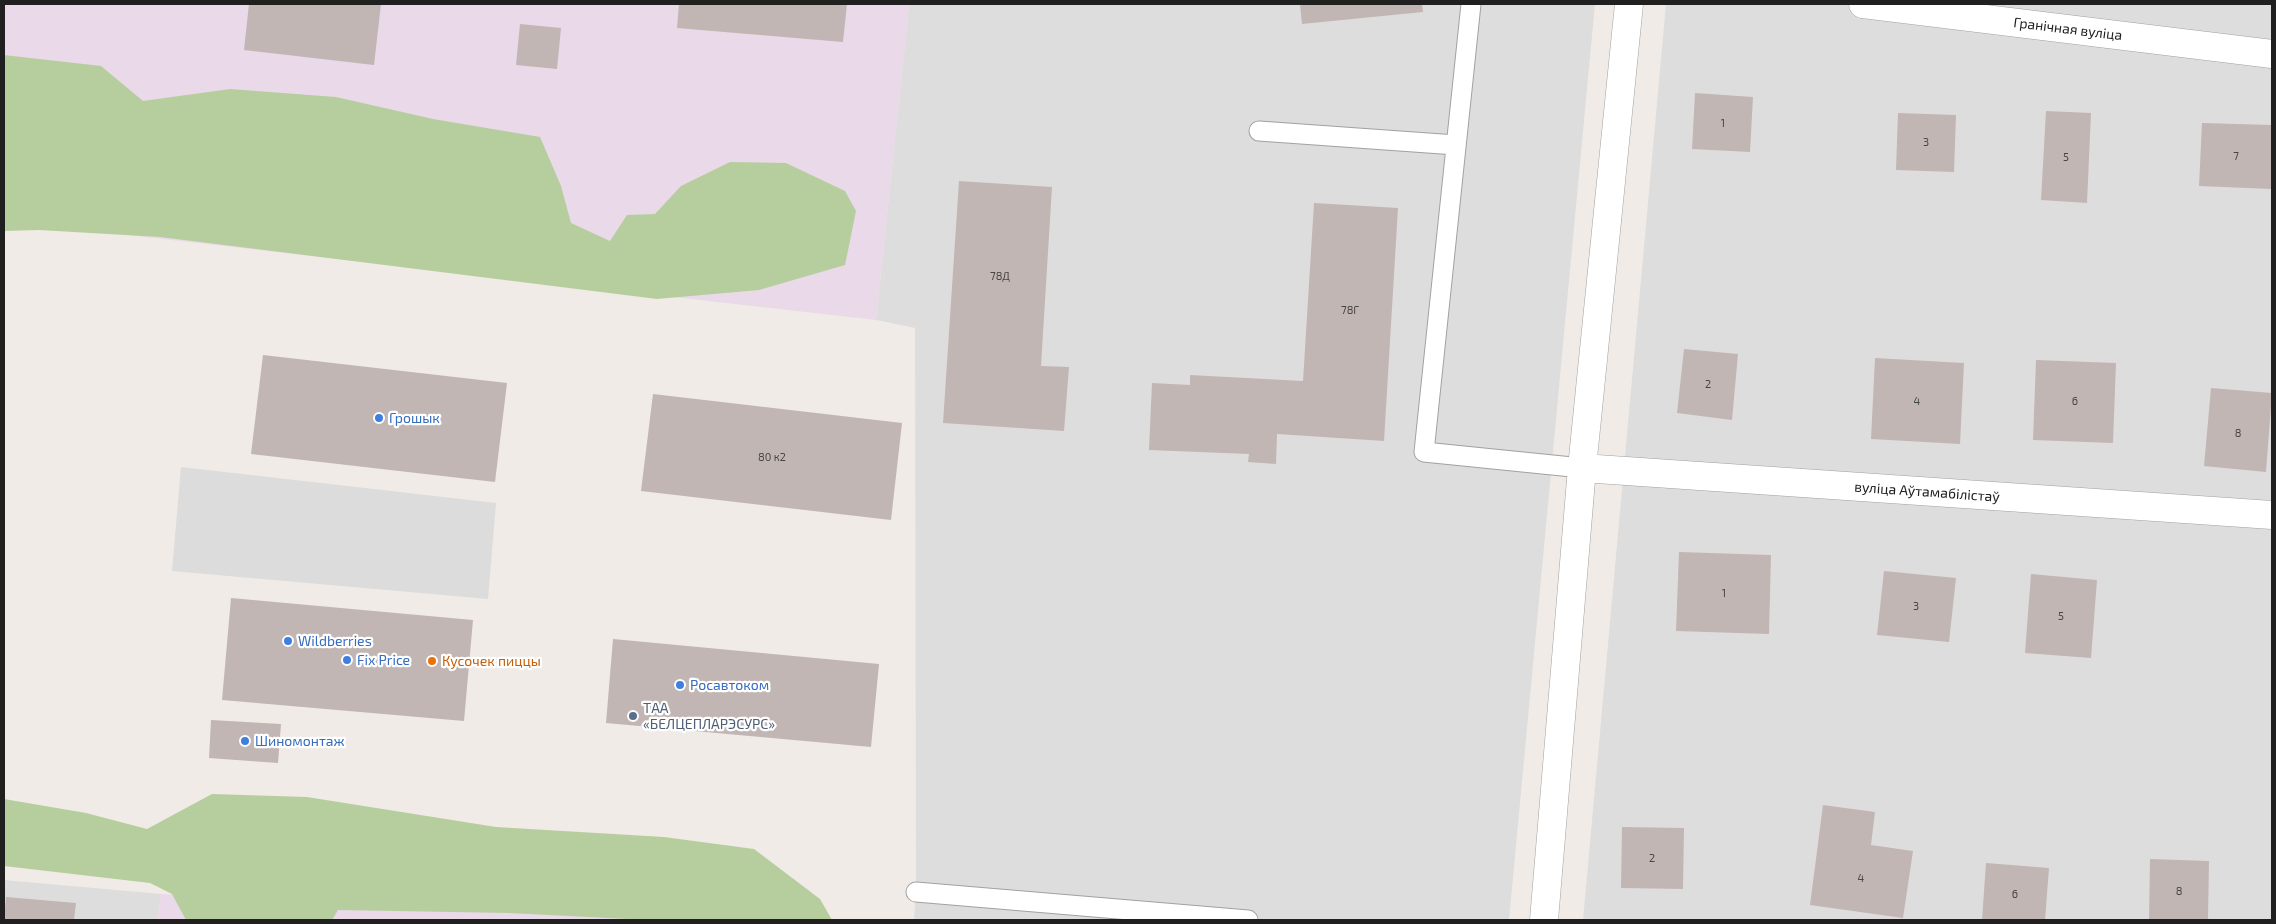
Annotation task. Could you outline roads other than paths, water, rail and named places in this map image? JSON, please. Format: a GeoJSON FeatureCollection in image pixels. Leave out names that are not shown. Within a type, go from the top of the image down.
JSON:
{"type":"FeatureCollection","features":[{"type":"Feature","properties":{"kind":"street"},"geometry":{"type":"LineString","coordinates":[[1544,920],[1582,468],[1629,4]]}},
{"type":"Feature","properties":{"kind":"street","name":"Гранічная вуліца"},"geometry":{"type":"LineString","coordinates":[[1863,4],[2272,54]]}},
{"type":"Feature","properties":{"kind":"street","name":"вуліца Аўтамабілістаў"},"geometry":{"type":"LineString","coordinates":[[1582,468],[2272,515]]}},
{"type":"Feature","properties":{"kind":"lane"},"geometry":{"type":"LineString","coordinates":[[1470,4],[1424,452],[1582,468]]}},
{"type":"Feature","properties":{"kind":"lane"},"geometry":{"type":"LineString","coordinates":[[1259,130],[1456,145]]}},
{"type":"Feature","properties":{"kind":"lane"},"geometry":{"type":"LineString","coordinates":[[916,892],[1248,920]]}},
{"type":"Feature","properties":{"kind":"place","name":"Грошык"},"geometry":{"type":"Point","coordinates":[379,418]}},
{"type":"Feature","properties":{"kind":"place","name":"Wildberries"},"geometry":{"type":"Point","coordinates":[288,641]}},
{"type":"Feature","properties":{"kind":"place","name":"Fix Price"},"geometry":{"type":"Point","coordinates":[347,660]}},
{"type":"Feature","properties":{"kind":"place","name":"Кусочек пиццы"},"geometry":{"type":"Point","coordinates":[432,661]}},
{"type":"Feature","properties":{"kind":"place","name":"Росавтоком"},"geometry":{"type":"Point","coordinates":[680,685]}},
{"type":"Feature","properties":{"kind":"place","name":"ТАА «БЕЛЦЕПЛАРЭСУРС»"},"geometry":{"type":"Point","coordinates":[633,716]}},
{"type":"Feature","properties":{"kind":"place","name":"Шиномонтаж"},"geometry":{"type":"Point","coordinates":[245,741]}}]}
